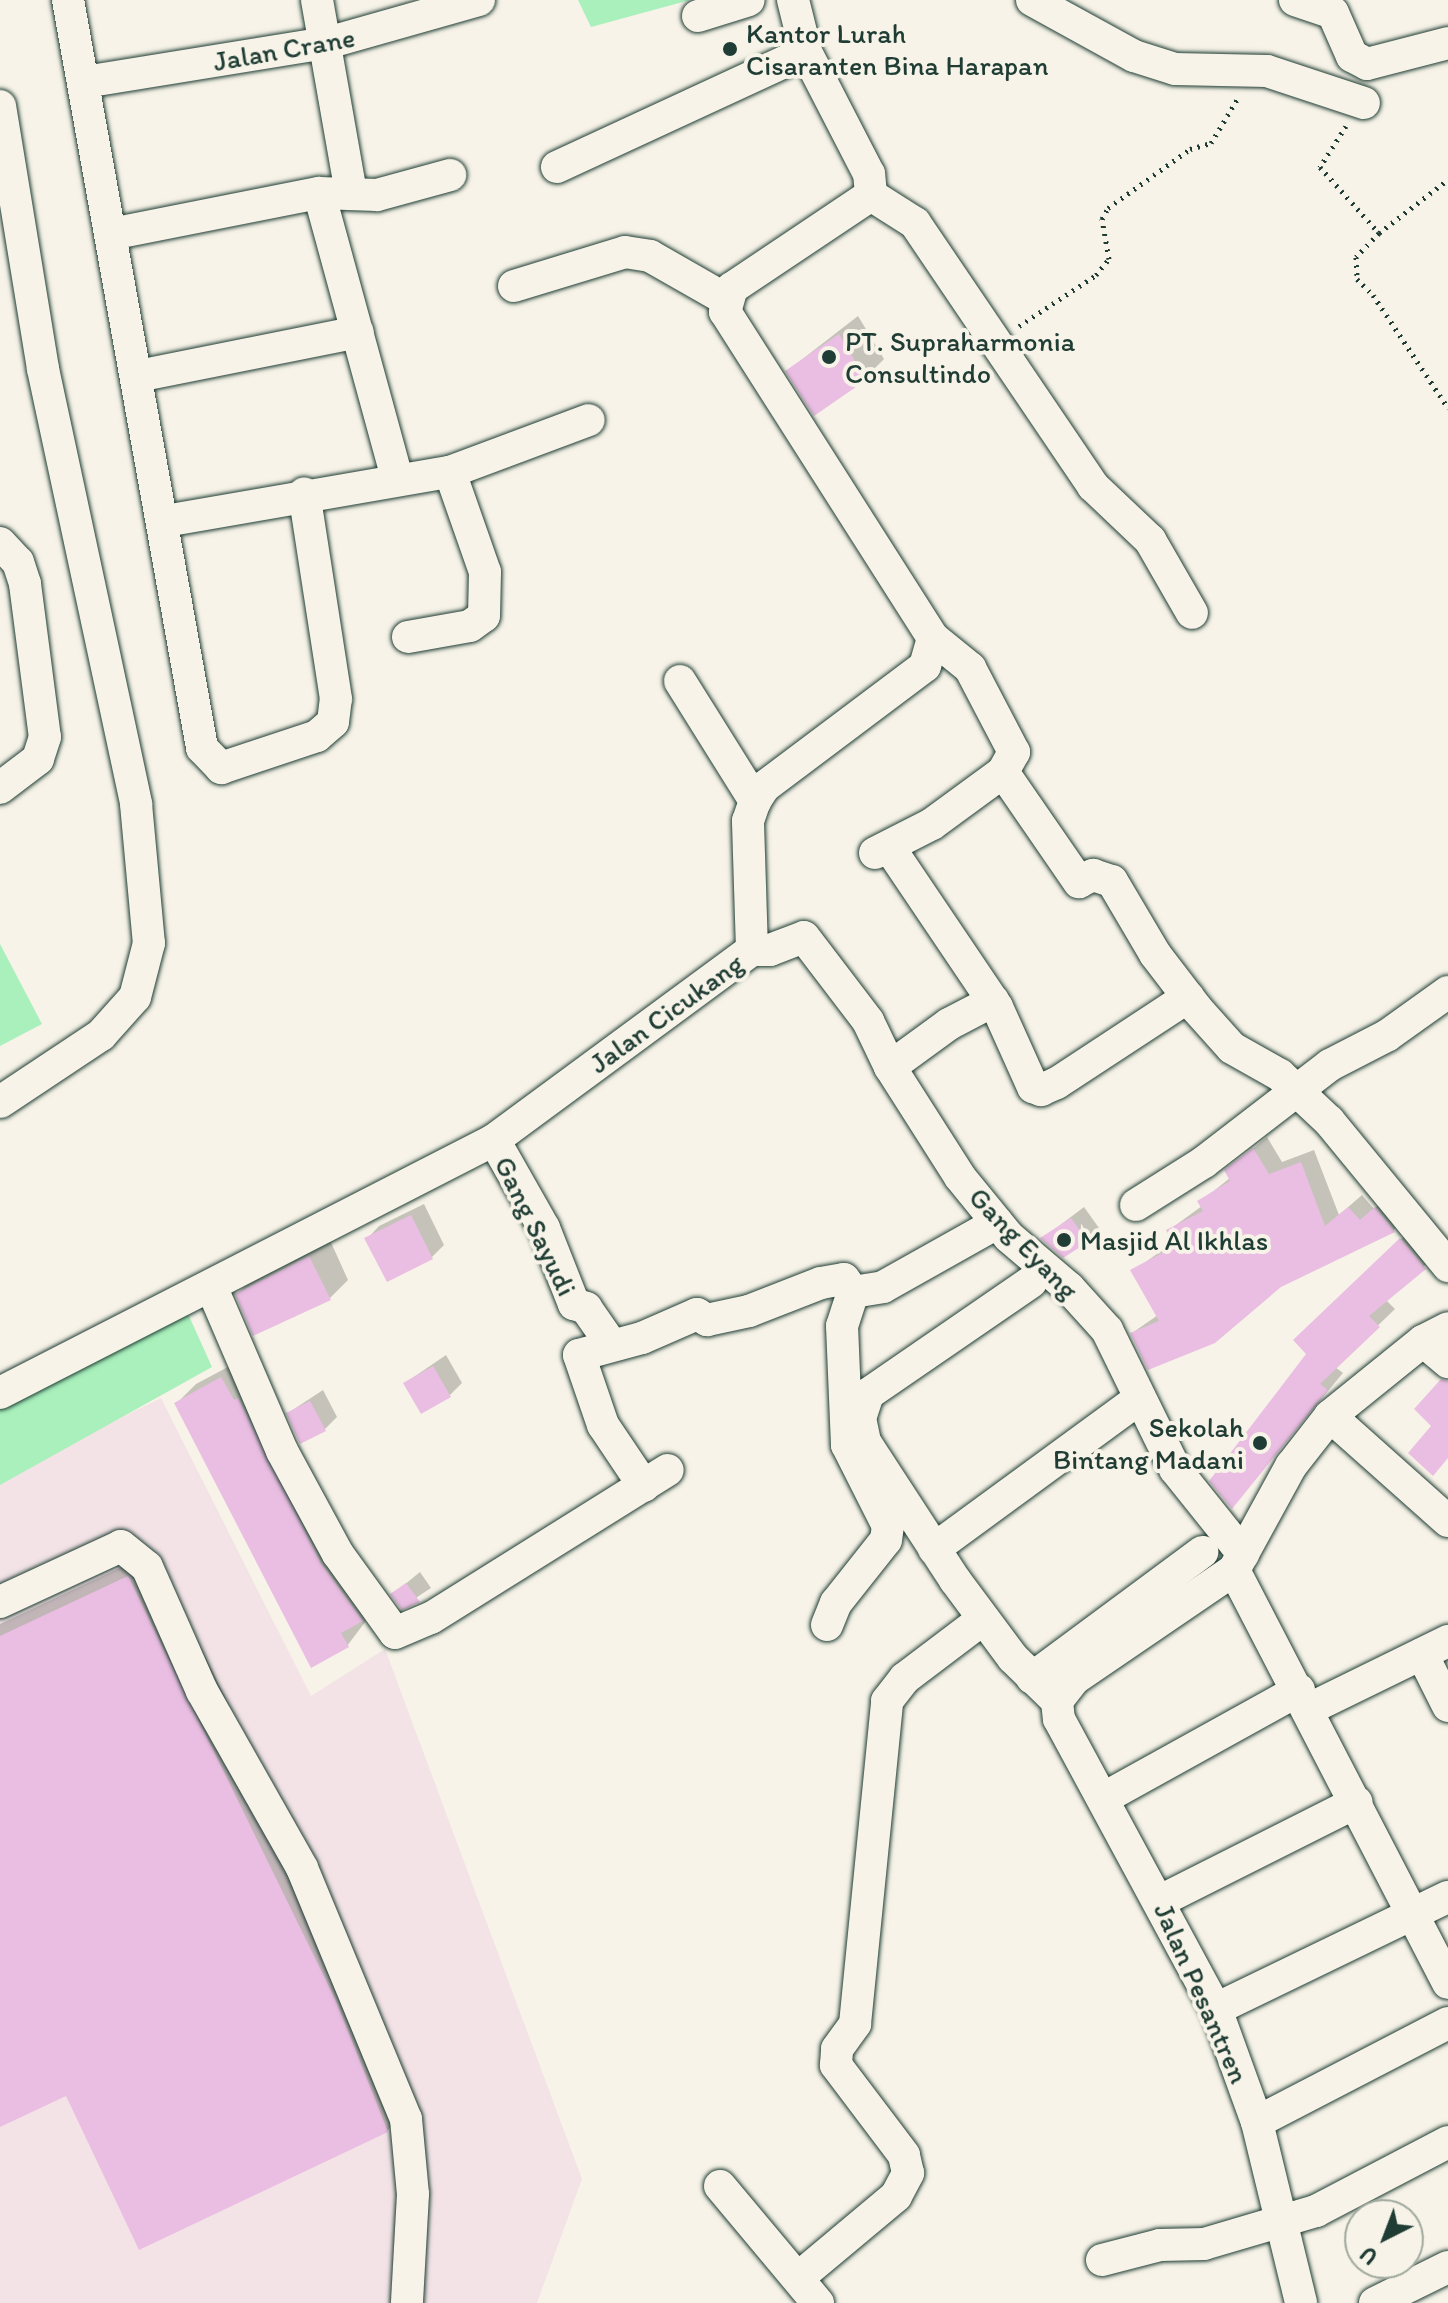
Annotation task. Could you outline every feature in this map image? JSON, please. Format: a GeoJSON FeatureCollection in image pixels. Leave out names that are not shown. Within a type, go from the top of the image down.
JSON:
{"type":"FeatureCollection","features":[{"type":"Feature","properties":{"kind":"street"},"geometry":{"type":"LineString","coordinates":[[68,0],[165,521],[202,748],[221,768],[317,736],[333,722],[336,699],[304,493]]}},
{"type":"Feature","properties":{"kind":"street"},"geometry":{"type":"LineString","coordinates":[[317,0],[327,43],[335,193],[358,332],[397,478]]}},
{"type":"Feature","properties":{"kind":"street","name":"Jalan Crane"},"geometry":{"type":"LineString","coordinates":[[85,82],[327,43],[479,0]]}},
{"type":"Feature","properties":{"kind":"street"},"geometry":{"type":"LineString","coordinates":[[698,16],[749,0]]}},
{"type":"Feature","properties":{"kind":"street"},"geometry":{"type":"LineString","coordinates":[[793,0],[806,52],[869,174],[871,195]]}},
{"type":"Feature","properties":{"kind":"street"},"geometry":{"type":"LineString","coordinates":[[1032,0],[1147,61],[1175,69],[1267,71],[1364,103]]}},
{"type":"Feature","properties":{"kind":"street"},"geometry":{"type":"LineString","coordinates":[[1295,0],[1333,13],[1352,56],[1367,64],[1448,43]]}},
{"type":"Feature","properties":{"kind":"street"},"geometry":{"type":"LineString","coordinates":[[557,167],[806,52]]}},
{"type":"Feature","properties":{"kind":"street"},"geometry":{"type":"LineString","coordinates":[[0,106],[11,224],[136,804],[149,943],[135,997],[101,1035],[0,1102]]}},
{"type":"Feature","properties":{"kind":"street"},"geometry":{"type":"LineString","coordinates":[[111,234],[335,193],[377,195],[450,175]]}},
{"type":"Feature","properties":{"kind":"street"},"geometry":{"type":"LineString","coordinates":[[871,195],[732,288],[725,299],[725,312],[933,638],[970,668],[1014,752],[1003,772],[932,824],[882,850],[993,1001],[1033,1087],[1041,1090],[1188,997]]}},
{"type":"Feature","properties":{"kind":"street"},"geometry":{"type":"LineString","coordinates":[[871,195],[915,223],[1093,486],[1150,540],[1192,613]]}},
{"type":"Feature","properties":{"kind":"street"},"geometry":{"type":"LineString","coordinates":[[514,286],[625,252],[650,256],[725,299]]}},
{"type":"Feature","properties":{"kind":"street"},"geometry":{"type":"LineString","coordinates":[[138,376],[358,332]]}},
{"type":"Feature","properties":{"kind":"street"},"geometry":{"type":"LineString","coordinates":[[165,521],[304,493],[450,472],[589,420]]}},
{"type":"Feature","properties":{"kind":"street"},"geometry":{"type":"LineString","coordinates":[[408,637],[470,626],[484,616],[485,572],[450,472]]}},
{"type":"Feature","properties":{"kind":"street"},"geometry":{"type":"LineString","coordinates":[[0,543],[18,562],[25,584],[45,737],[38,759],[0,788]]}},
{"type":"Feature","properties":{"kind":"street"},"geometry":{"type":"LineString","coordinates":[[680,681],[755,801],[764,787],[925,666],[933,638]]}},
{"type":"Feature","properties":{"kind":"street"},"geometry":{"type":"LineString","coordinates":[[1003,772],[1079,882],[1093,875],[1112,881],[1188,997],[1232,1048],[1297,1089],[1436,1246],[1448,1266]]}},
{"type":"Feature","properties":{"kind":"street","name":"Jalan Cicukang"},"geometry":{"type":"LineString","coordinates":[[0,1393],[494,1140],[752,950],[748,821],[755,801]]}},
{"type":"Feature","properties":{"kind":"street","name":"Gang Eyang"},"geometry":{"type":"LineString","coordinates":[[752,950],[770,950],[804,937],[868,1021],[890,1067],[960,1177],[997,1223],[1107,1330],[1175,1469],[1239,1562],[1304,1699],[1448,1983]]}},
{"type":"Feature","properties":{"kind":"street"},"geometry":{"type":"LineString","coordinates":[[1136,1205],[1204,1162],[1297,1089],[1448,992]]}},
{"type":"Feature","properties":{"kind":"street"},"geometry":{"type":"LineString","coordinates":[[890,1067],[949,1024],[993,1001]]}},
{"type":"Feature","properties":{"kind":"street","name":"Gang Sayudi"},"geometry":{"type":"LineString","coordinates":[[494,1140],[544,1228],[574,1304],[586,1308],[611,1344]]}},
{"type":"Feature","properties":{"kind":"street"},"geometry":{"type":"LineString","coordinates":[[853,1292],[883,1287],[997,1223]]}},
{"type":"Feature","properties":{"kind":"street"},"geometry":{"type":"LineString","coordinates":[[211,1286],[282,1451],[338,1554],[395,1633],[431,1618],[656,1478],[603,1425],[579,1355],[642,1338],[697,1314],[707,1320],[749,1311],[821,1283],[844,1279],[853,1292]]}},
{"type":"Feature","properties":{"kind":"street"},"geometry":{"type":"LineString","coordinates":[[1031,1282],[868,1394],[860,1418],[865,1442],[934,1549],[983,1619],[1032,1678],[1057,1701],[1074,1679],[1239,1562],[1291,1466],[1330,1416],[1435,1334],[1448,1362]]}},
{"type":"Feature","properties":{"kind":"street"},"geometry":{"type":"LineString","coordinates":[[827,1625],[836,1603],[886,1540],[888,1526],[847,1445],[842,1326],[853,1292]]}},
{"type":"Feature","properties":{"kind":"street"},"geometry":{"type":"LineString","coordinates":[[934,1549],[1131,1405]]}},
{"type":"Feature","properties":{"kind":"street"},"geometry":{"type":"LineString","coordinates":[[1330,1416],[1448,1521]]}},
{"type":"Feature","properties":{"kind":"street"},"geometry":{"type":"LineString","coordinates":[[0,1602],[121,1546],[135,1552],[147,1567],[202,1691],[302,1868],[406,2119],[413,2194],[407,2303]]}},
{"type":"Feature","properties":{"kind":"street"},"geometry":{"type":"LineString","coordinates":[[1032,1678],[1202,1552]]}},
{"type":"Feature","properties":{"kind":"street"},"geometry":{"type":"LineString","coordinates":[[798,2278],[896,2196],[908,2173],[904,2155],[836,2065],[837,2049],[855,2024],[887,1701],[905,1678],[983,1619]]}},
{"type":"Feature","properties":{"kind":"street"},"geometry":{"type":"LineString","coordinates":[[1104,1798],[1304,1699],[1435,1648],[1448,1706]]}},
{"type":"Feature","properties":{"kind":"street","name":"Jalan Pesantren"},"geometry":{"type":"LineString","coordinates":[[1057,1701],[1059,1719],[1216,2009],[1257,2122],[1301,2303]]}},
{"type":"Feature","properties":{"kind":"street"},"geometry":{"type":"LineString","coordinates":[[1160,1901],[1357,1802]]}},
{"type":"Feature","properties":{"kind":"street"},"geometry":{"type":"LineString","coordinates":[[1216,2009],[1448,1897]]}},
{"type":"Feature","properties":{"kind":"street"},"geometry":{"type":"LineString","coordinates":[[1257,2122],[1448,2023]]}},
{"type":"Feature","properties":{"kind":"street"},"geometry":{"type":"LineString","coordinates":[[1102,2260],[1160,2245],[1204,2244],[1316,2211],[1448,2142]]}},
{"type":"Feature","properties":{"kind":"street"},"geometry":{"type":"LineString","coordinates":[[720,2186],[818,2303]]}},
{"type":"Feature","properties":{"kind":"street"},"geometry":{"type":"LineString","coordinates":[[1375,2303],[1448,2267]]}},
{"type":"Feature","properties":{"kind":"path"},"geometry":{"type":"LineString","coordinates":[[998,344],[1052,300],[1096,275],[1109,259],[1102,219],[1108,208],[1190,149],[1211,143],[1234,109],[1249,71]]}},
{"type":"Feature","properties":{"kind":"path"},"geometry":{"type":"LineString","coordinates":[[1364,103],[1320,167],[1379,233]]}},
{"type":"Feature","properties":{"kind":"path"},"geometry":{"type":"LineString","coordinates":[[1446,181],[1379,233],[1356,257],[1357,279],[1373,295],[1448,408]]}},
{"type":"Feature","properties":{"kind":"shaded area"},"geometry":{"type":"Polygon","coordinates":[[[161,1398],[311,1696],[385,1649],[582,2179],[537,2303],[0,2303],[0,1451],[11,1472],[161,1398]]]}},
{"type":"Feature","properties":{"kind":"green space"},"geometry":{"type":"Polygon","coordinates":[[[578,0],[690,0],[591,27],[578,0]]]}},
{"type":"Feature","properties":{"kind":"green space"},"geometry":{"type":"Polygon","coordinates":[[[0,944],[42,1024],[0,1046],[0,944]]]}},
{"type":"Feature","properties":{"kind":"green space"},"geometry":{"type":"Polygon","coordinates":[[[180,1296],[212,1367],[0,1485],[0,1394],[180,1296]]]}},
{"type":"Feature","properties":{"kind":"building","name":"PT. Supraharmonia Consultindo"},"geometry":{"type":"Polygon","coordinates":[[[839,334],[866,380],[814,416],[785,371],[839,334]]]}},
{"type":"Feature","properties":{"kind":"building"},"geometry":{"type":"Polygon","coordinates":[[[1253,1148],[1269,1174],[1301,1162],[1325,1226],[1348,1207],[1360,1220],[1375,1207],[1395,1232],[1281,1287],[1215,1343],[1148,1370],[1130,1333],[1159,1321],[1130,1270],[1175,1246],[1166,1230],[1203,1211],[1197,1201],[1230,1181],[1224,1170],[1253,1148]]]}},
{"type":"Feature","properties":{"kind":"building"},"geometry":{"type":"Polygon","coordinates":[[[411,1215],[433,1259],[387,1282],[364,1238],[411,1215]]]}},
{"type":"Feature","properties":{"kind":"building","name":"Masjid Al Ikhlas"},"geometry":{"type":"Polygon","coordinates":[[[1071,1218],[1088,1242],[1063,1258],[1040,1238],[1071,1218]]]}},
{"type":"Feature","properties":{"kind":"building"},"geometry":{"type":"Polygon","coordinates":[[[1400,1238],[1426,1269],[1369,1316],[1380,1327],[1320,1384],[1328,1390],[1232,1509],[1209,1481],[1306,1354],[1293,1340],[1400,1238]]]}},
{"type":"Feature","properties":{"kind":"building"},"geometry":{"type":"Polygon","coordinates":[[[309,1256],[331,1300],[253,1336],[235,1294],[309,1256]]]}},
{"type":"Feature","properties":{"kind":"building"},"geometry":{"type":"Polygon","coordinates":[[[433,1366],[451,1397],[421,1414],[403,1383],[433,1366]]]}},
{"type":"Feature","properties":{"kind":"building"},"geometry":{"type":"Polygon","coordinates":[[[221,1377],[234,1400],[238,1398],[321,1563],[363,1621],[341,1633],[349,1647],[311,1668],[174,1403],[221,1377]]]}},
{"type":"Feature","properties":{"kind":"building"},"geometry":{"type":"Polygon","coordinates":[[[1441,1379],[1448,1381],[1448,1458],[1433,1476],[1408,1453],[1431,1426],[1414,1409],[1441,1379]]]}},
{"type":"Feature","properties":{"kind":"building"},"geometry":{"type":"Polygon","coordinates":[[[310,1401],[326,1431],[300,1444],[286,1413],[310,1401]]]}},
{"type":"Feature","properties":{"kind":"building"},"geometry":{"type":"Polygon","coordinates":[[[128,1576],[336,2001],[388,2132],[139,2250],[66,2096],[0,2127],[0,1636],[128,1576]]]}},
{"type":"Feature","properties":{"kind":"building"},"geometry":{"type":"Polygon","coordinates":[[[406,1583],[420,1602],[402,1610],[390,1594],[406,1583]]]}},
{"type":"Feature","properties":{"kind":"place","name":"Kantor Lurah Cisaranten Bina Harapan"},"geometry":{"type":"Point","coordinates":[730,49]}},
{"type":"Feature","properties":{"kind":"place","name":"PT. Supraharmonia Consultindo"},"geometry":{"type":"Point","coordinates":[829,357]}},
{"type":"Feature","properties":{"kind":"place","name":"Masjid Al Ikhlas"},"geometry":{"type":"Point","coordinates":[1064,1240]}},
{"type":"Feature","properties":{"kind":"place","name":"Sekolah Bintang Madani"},"geometry":{"type":"Point","coordinates":[1260,1443]}}]}
